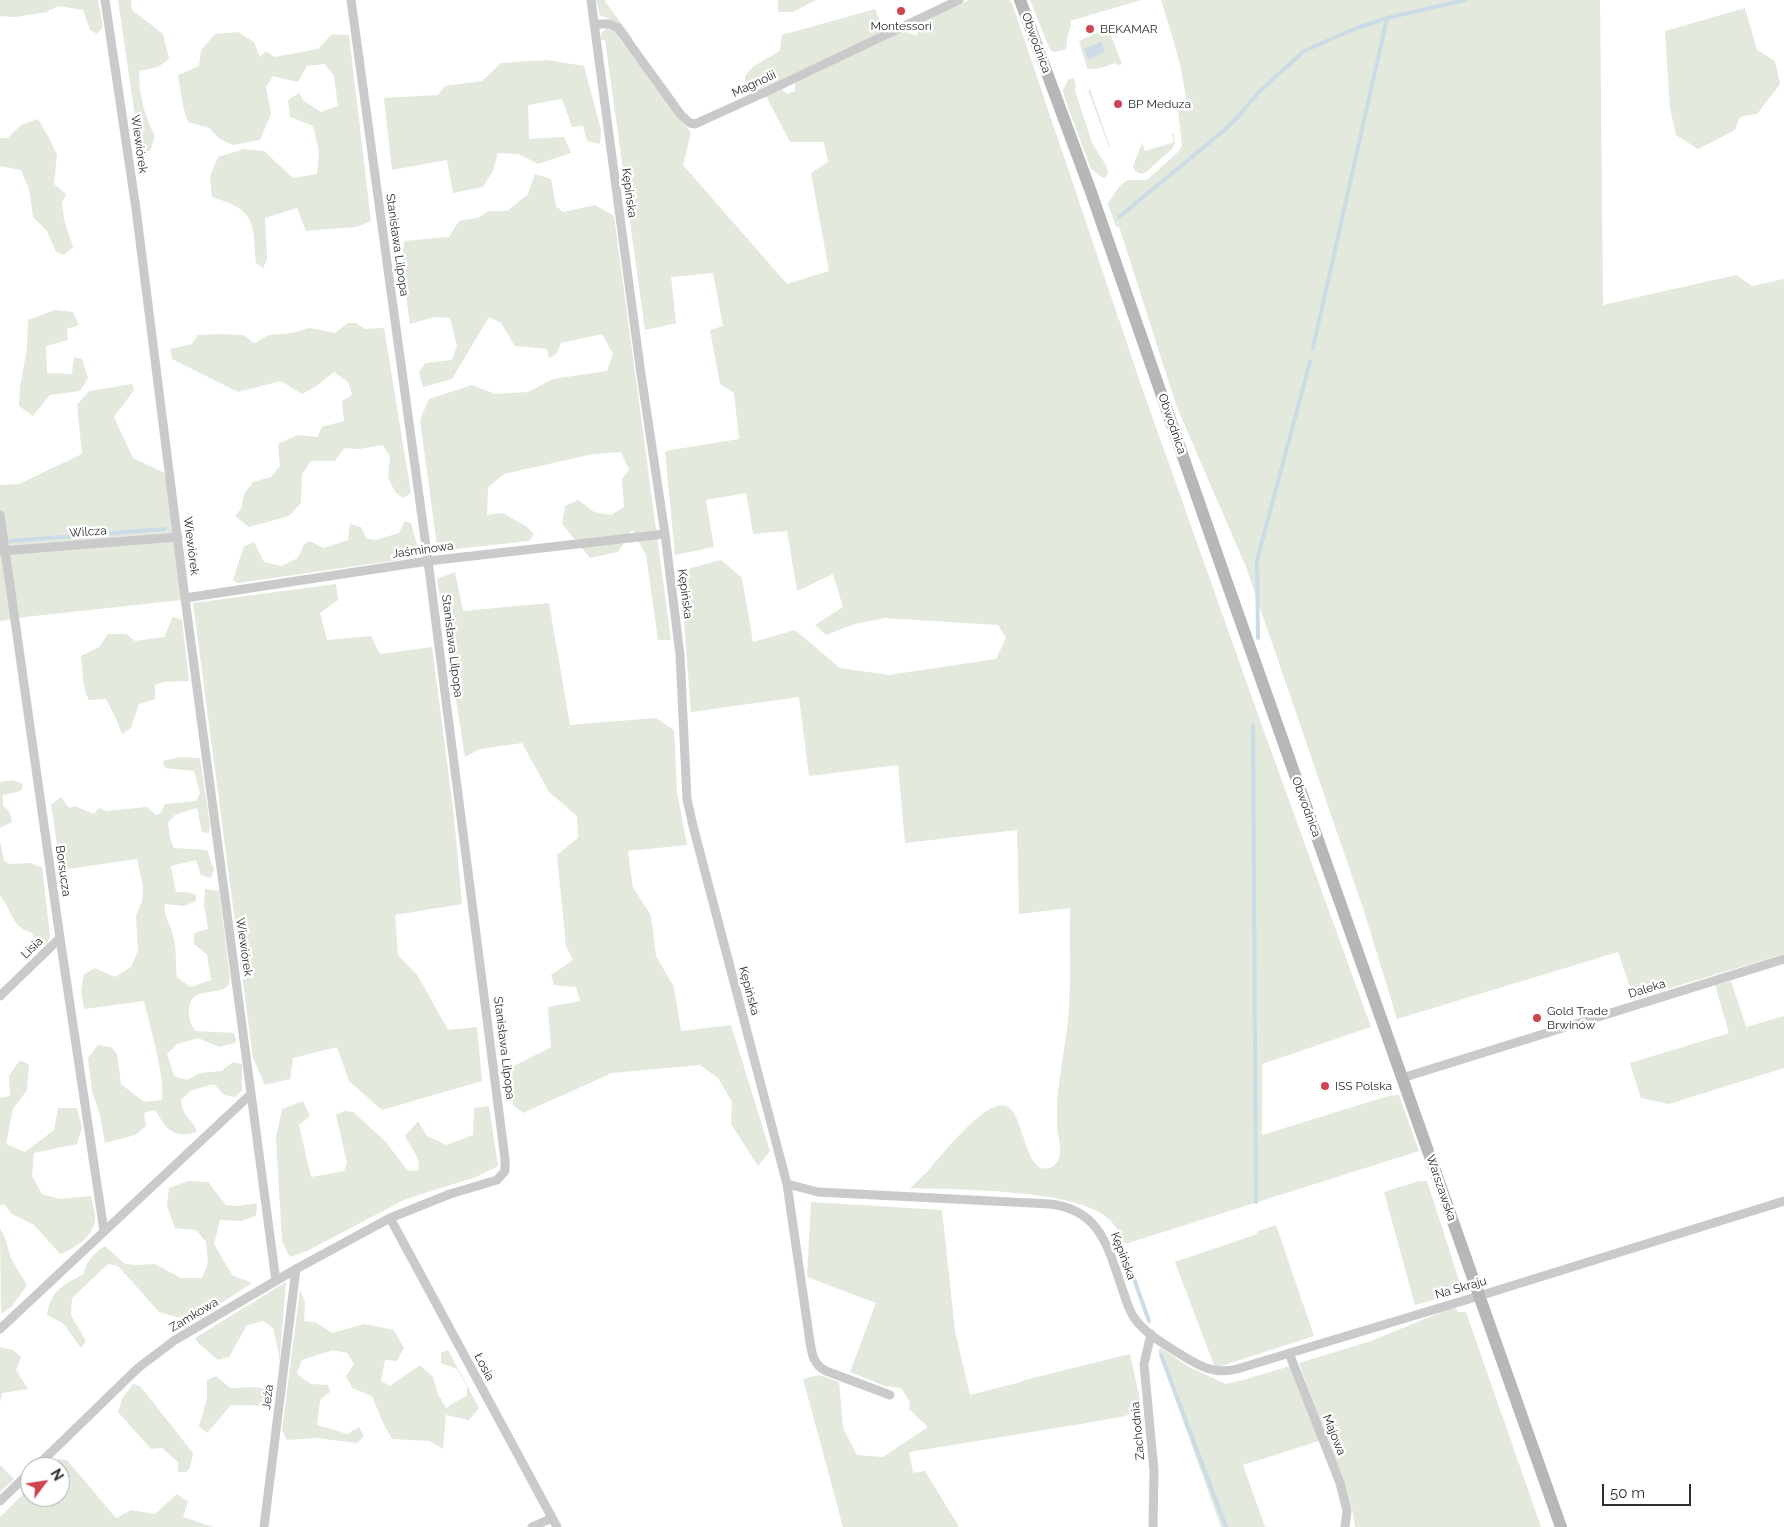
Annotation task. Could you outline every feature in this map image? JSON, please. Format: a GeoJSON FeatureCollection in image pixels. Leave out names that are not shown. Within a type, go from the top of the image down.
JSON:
{"type":"FeatureCollection","features":[{"type":"Feature","properties":{"kind":"main road","name":"Obwodnica"},"geometry":{"type":"LineString","coordinates":[[1020,0],[1091,192],[1322,850]]}},
{"type":"Feature","properties":{"kind":"main road","name":"Warszawska"},"geometry":{"type":"LineString","coordinates":[[1322,850],[1561,1527]]}},
{"type":"Feature","properties":{"kind":"street","name":"Wiewiórek"},"geometry":{"type":"LineString","coordinates":[[105,0],[136,208],[185,598],[276,1281]]}},
{"type":"Feature","properties":{"kind":"street","name":"Stanisława Lilpopa"},"geometry":{"type":"LineString","coordinates":[[351,0],[428,562],[505,1159],[505,1171],[497,1180],[450,1194],[390,1218]]}},
{"type":"Feature","properties":{"kind":"street","name":"Kępińska"},"geometry":{"type":"LineString","coordinates":[[591,0],[680,655],[687,799],[702,864],[787,1184],[814,1360],[821,1369],[890,1395]]}},
{"type":"Feature","properties":{"kind":"street","name":"Magnolii"},"geometry":{"type":"LineString","coordinates":[[594,24],[610,24],[618,28],[682,115],[690,123],[697,124],[959,0]]}},
{"type":"Feature","properties":{"kind":"street","name":"Borsucza"},"geometry":{"type":"LineString","coordinates":[[0,515],[2,551],[104,1230]]}},
{"type":"Feature","properties":{"kind":"street","name":"Jaśminowa"},"geometry":{"type":"LineString","coordinates":[[185,598],[428,562],[665,534]]}},
{"type":"Feature","properties":{"kind":"street","name":"Wilcza"},"geometry":{"type":"LineString","coordinates":[[2,551],[178,538]]}},
{"type":"Feature","properties":{"kind":"street","name":"Lisia"},"geometry":{"type":"LineString","coordinates":[[0,996],[60,938]]}},
{"type":"Feature","properties":{"kind":"street","name":"Daleka"},"geometry":{"type":"LineString","coordinates":[[1402,1078],[1784,959]]}},
{"type":"Feature","properties":{"kind":"street"},"geometry":{"type":"LineString","coordinates":[[0,1329],[251,1094]]}},
{"type":"Feature","properties":{"kind":"street","name":"Kępińska"},"geometry":{"type":"LineString","coordinates":[[787,1184],[818,1192],[1065,1206],[1087,1217],[1102,1235],[1131,1313],[1144,1330],[1150,1334]]}},
{"type":"Feature","properties":{"kind":"street","name":"Na Skraju"},"geometry":{"type":"LineString","coordinates":[[1150,1334],[1199,1366],[1212,1371],[1229,1371],[1479,1296],[1784,1201]]}},
{"type":"Feature","properties":{"kind":"street","name":"Zamkowa"},"geometry":{"type":"LineString","coordinates":[[46,1457],[138,1368],[175,1340],[296,1269],[390,1218]]}},
{"type":"Feature","properties":{"kind":"street","name":"Łosia"},"geometry":{"type":"LineString","coordinates":[[390,1218],[554,1523]]}},
{"type":"Feature","properties":{"kind":"street","name":"Jeża"},"geometry":{"type":"LineString","coordinates":[[264,1527],[296,1269]]}},
{"type":"Feature","properties":{"kind":"street","name":"Zachodnia"},"geometry":{"type":"LineString","coordinates":[[1150,1334],[1144,1364],[1154,1472],[1153,1527]]}},
{"type":"Feature","properties":{"kind":"street","name":"Majowa"},"geometry":{"type":"LineString","coordinates":[[1289,1354],[1340,1483],[1348,1511],[1345,1527]]}},
{"type":"Feature","properties":{"kind":"street"},"geometry":{"type":"LineString","coordinates":[[0,1502],[20,1482]]}},
{"type":"Feature","properties":{"kind":"street"},"geometry":{"type":"LineString","coordinates":[[532,1527],[554,1523]]}},
{"type":"Feature","properties":{"kind":"shaded area"},"geometry":{"type":"Polygon","coordinates":[[[0,0],[98,0],[103,27],[97,34],[90,30],[83,10],[58,6],[47,12],[15,17],[0,16],[0,0]]]}},
{"type":"Feature","properties":{"kind":"shaded area"},"geometry":{"type":"Polygon","coordinates":[[[118,0],[131,0],[132,10],[163,34],[169,59],[158,67],[139,71],[143,105],[155,136],[150,151],[140,151],[118,0]]]}},
{"type":"Feature","properties":{"kind":"shaded area"},"geometry":{"type":"Polygon","coordinates":[[[596,0],[604,0],[633,39],[618,23],[600,15],[596,0]]]}},
{"type":"Feature","properties":{"kind":"shaded area"},"geometry":{"type":"Polygon","coordinates":[[[778,0],[816,0],[793,12],[778,12],[778,0]]]}},
{"type":"Feature","properties":{"kind":"shaded area"},"geometry":{"type":"Polygon","coordinates":[[[969,0],[1009,0],[1012,3],[1141,385],[1371,1027],[1262,1064],[1262,1135],[1388,1096],[1399,1095],[1419,1151],[1125,1244],[1111,1221],[1096,1210],[1073,1202],[1016,1193],[910,1188],[929,1170],[966,1128],[989,1109],[1000,1105],[1008,1107],[1014,1113],[1030,1155],[1035,1163],[1041,1168],[1049,1168],[1056,1164],[1059,1158],[1057,1105],[1069,1007],[1070,908],[1019,914],[1017,830],[905,843],[898,765],[809,776],[799,697],[691,712],[680,571],[721,560],[742,578],[753,642],[795,630],[840,668],[889,675],[996,659],[1006,638],[998,625],[885,618],[855,624],[826,635],[815,625],[843,607],[833,574],[797,591],[787,531],[753,534],[746,493],[706,500],[714,547],[675,555],[665,451],[739,439],[734,393],[720,384],[710,330],[723,326],[713,273],[671,277],[676,323],[645,330],[605,40],[601,40],[601,33],[607,28],[613,29],[620,36],[618,37],[691,133],[683,165],[787,284],[829,271],[811,173],[828,162],[824,142],[790,142],[766,96],[782,89],[787,94],[795,91],[795,83],[904,31],[916,36],[921,25],[927,20],[969,0]]]}},
{"type":"Feature","properties":{"kind":"shaded area"},"geometry":{"type":"Polygon","coordinates":[[[1030,0],[1141,0],[1070,21],[1071,27],[1068,33],[1066,49],[1054,52],[1050,50],[1030,0]]]}},
{"type":"Feature","properties":{"kind":"shaded area"},"geometry":{"type":"Polygon","coordinates":[[[1161,0],[1600,0],[1603,305],[1736,275],[1752,286],[1784,279],[1784,954],[1634,999],[1618,952],[1397,1019],[1364,911],[1246,567],[1176,405],[1119,226],[1116,227],[1108,204],[1122,184],[1129,180],[1148,179],[1179,151],[1182,145],[1178,111],[1187,108],[1183,80],[1161,0]]]}},
{"type":"Feature","properties":{"kind":"shaded area"},"geometry":{"type":"Polygon","coordinates":[[[1745,8],[1757,50],[1775,61],[1780,84],[1757,114],[1740,117],[1735,130],[1698,149],[1676,135],[1670,108],[1665,31],[1745,8]]]}},
{"type":"Feature","properties":{"kind":"shaded area"},"geometry":{"type":"Polygon","coordinates":[[[875,9],[881,24],[879,26],[884,31],[757,92],[745,86],[745,76],[754,66],[780,51],[782,35],[875,9]]]}},
{"type":"Feature","properties":{"kind":"shaded area"},"geometry":{"type":"Polygon","coordinates":[[[1108,28],[1122,64],[1118,65],[1116,63],[1094,69],[1087,68],[1079,41],[1108,28]]]}},
{"type":"Feature","properties":{"kind":"shaded area"},"geometry":{"type":"Polygon","coordinates":[[[238,32],[254,42],[260,57],[266,51],[274,57],[318,49],[332,34],[349,35],[371,221],[356,227],[306,231],[297,208],[265,218],[267,259],[263,268],[256,263],[254,237],[249,219],[237,207],[212,197],[210,176],[218,157],[244,149],[264,151],[293,178],[317,174],[319,151],[313,126],[290,117],[288,100],[299,93],[304,101],[321,112],[338,106],[334,76],[325,64],[307,66],[298,82],[273,76],[266,87],[271,114],[260,140],[233,145],[220,139],[209,128],[188,122],[183,106],[178,75],[199,66],[201,50],[215,34],[238,32]]]}},
{"type":"Feature","properties":{"kind":"shaded area"},"geometry":{"type":"Polygon","coordinates":[[[547,60],[584,66],[601,130],[600,144],[587,141],[583,126],[572,127],[562,99],[528,105],[529,139],[564,137],[571,153],[538,164],[519,154],[498,153],[493,171],[483,187],[453,193],[447,160],[392,170],[384,98],[438,95],[445,86],[482,81],[501,63],[547,60]]]}},
{"type":"Feature","properties":{"kind":"shaded area"},"geometry":{"type":"Polygon","coordinates":[[[1074,78],[1075,91],[1092,143],[1107,167],[1108,172],[1106,177],[1103,178],[1091,169],[1065,99],[1063,90],[1068,80],[1074,78]]]}},
{"type":"Feature","properties":{"kind":"shaded area"},"geometry":{"type":"Polygon","coordinates":[[[1090,89],[1110,147],[1088,90],[1090,89]]]}},
{"type":"Feature","properties":{"kind":"shaded area"},"geometry":{"type":"Polygon","coordinates":[[[38,119],[57,155],[54,184],[66,194],[62,203],[64,219],[73,247],[64,255],[56,252],[47,231],[33,217],[29,189],[21,170],[0,166],[0,138],[8,138],[21,125],[38,119]]]}},
{"type":"Feature","properties":{"kind":"shaded area"},"geometry":{"type":"Polygon","coordinates":[[[1174,133],[1175,143],[1173,148],[1146,172],[1141,174],[1135,171],[1133,166],[1142,143],[1145,151],[1174,142],[1172,134],[1174,133]]]}},
{"type":"Feature","properties":{"kind":"shaded area"},"geometry":{"type":"Polygon","coordinates":[[[535,174],[551,179],[556,206],[563,212],[595,205],[614,216],[671,640],[658,640],[646,555],[632,530],[618,552],[590,558],[562,524],[565,506],[578,500],[594,512],[611,515],[624,507],[622,479],[629,470],[621,452],[593,454],[504,474],[488,487],[487,515],[502,513],[526,526],[534,534],[529,541],[456,549],[437,546],[420,420],[429,399],[472,385],[495,394],[528,392],[553,379],[607,371],[613,354],[602,334],[561,343],[556,354],[549,358],[547,349],[515,346],[501,323],[489,317],[452,379],[423,387],[419,373],[425,363],[452,360],[457,346],[450,318],[435,317],[410,324],[402,267],[404,241],[449,237],[459,221],[477,218],[489,211],[507,211],[528,194],[535,174]]]}},
{"type":"Feature","properties":{"kind":"shaded area"},"geometry":{"type":"Polygon","coordinates":[[[55,310],[73,312],[79,325],[67,329],[68,340],[46,346],[47,373],[72,374],[74,357],[82,359],[88,378],[80,391],[50,395],[33,416],[19,406],[20,387],[27,348],[28,320],[55,310]]]}},
{"type":"Feature","properties":{"kind":"shaded area"},"geometry":{"type":"Polygon","coordinates":[[[348,323],[356,323],[365,329],[384,328],[411,493],[403,498],[395,492],[388,477],[390,457],[383,445],[359,449],[344,448],[335,461],[311,461],[302,474],[301,503],[289,516],[249,527],[235,516],[241,509],[244,494],[253,482],[271,477],[280,466],[278,444],[297,435],[317,437],[322,427],[344,421],[342,401],[352,395],[348,382],[334,372],[318,385],[302,394],[281,381],[238,392],[172,359],[170,349],[192,344],[198,335],[243,335],[254,343],[269,335],[291,333],[309,328],[335,333],[348,323]]]}},
{"type":"Feature","properties":{"kind":"shaded area"},"geometry":{"type":"Polygon","coordinates":[[[132,384],[134,390],[114,417],[133,458],[165,473],[182,600],[0,621],[0,485],[19,484],[82,454],[77,405],[89,391],[132,384]]]}},
{"type":"Feature","properties":{"kind":"shaded area"},"geometry":{"type":"Polygon","coordinates":[[[405,521],[411,523],[420,555],[412,558],[238,583],[233,580],[244,546],[254,542],[264,562],[281,566],[298,558],[304,544],[310,541],[323,548],[348,540],[350,524],[361,527],[367,539],[376,540],[399,533],[405,521]]]}},
{"type":"Feature","properties":{"kind":"shaded area"},"geometry":{"type":"Polygon","coordinates":[[[455,572],[463,611],[549,603],[570,725],[656,718],[674,730],[677,792],[687,845],[628,851],[633,888],[651,915],[656,956],[674,987],[681,1031],[731,1025],[770,1151],[758,1166],[731,1124],[732,1102],[718,1078],[700,1065],[612,1073],[523,1113],[513,1105],[510,1068],[551,1047],[548,1007],[580,1001],[576,987],[554,985],[551,975],[573,960],[566,946],[557,855],[578,838],[577,816],[549,792],[522,743],[480,749],[465,757],[437,579],[455,572]]]}},
{"type":"Feature","properties":{"kind":"shaded area"},"geometry":{"type":"Polygon","coordinates":[[[336,584],[338,600],[320,613],[327,640],[371,636],[380,654],[432,647],[454,816],[462,904],[395,915],[398,955],[418,976],[448,1030],[477,1027],[482,1081],[382,1110],[349,1081],[337,1047],[293,1058],[290,1079],[265,1085],[253,1058],[193,603],[336,584]]]}},
{"type":"Feature","properties":{"kind":"shaded area"},"geometry":{"type":"Polygon","coordinates":[[[173,617],[182,620],[189,681],[164,682],[155,685],[155,699],[139,704],[131,728],[122,734],[106,699],[89,700],[84,685],[81,656],[99,647],[108,634],[126,634],[135,641],[164,637],[173,617]]]}},
{"type":"Feature","properties":{"kind":"shaded area"},"geometry":{"type":"Polygon","coordinates":[[[180,757],[200,758],[210,825],[209,833],[202,832],[197,808],[175,815],[168,822],[170,839],[174,848],[207,850],[214,869],[211,878],[201,875],[196,860],[171,866],[176,892],[188,892],[196,895],[196,901],[184,906],[165,904],[165,913],[174,941],[177,977],[190,987],[211,980],[207,955],[194,944],[194,933],[208,929],[204,905],[205,889],[219,891],[230,977],[228,986],[197,995],[193,998],[190,1004],[189,1017],[196,1031],[234,1033],[236,1040],[235,1043],[219,1047],[198,1038],[177,1044],[167,1054],[174,1076],[187,1080],[200,1073],[221,1071],[233,1062],[242,1064],[242,1090],[235,1097],[224,1095],[214,1084],[190,1091],[181,1100],[182,1107],[197,1132],[182,1134],[171,1131],[155,1110],[144,1113],[146,1126],[135,1135],[105,1143],[100,1115],[92,1091],[88,1058],[98,1045],[111,1047],[117,1054],[121,1084],[144,1102],[162,1100],[159,1064],[144,1001],[84,1009],[81,991],[84,974],[95,968],[115,977],[131,967],[138,951],[136,916],[142,901],[143,886],[137,859],[61,870],[51,805],[61,797],[69,808],[75,806],[94,814],[99,808],[107,811],[147,807],[156,815],[161,813],[165,804],[196,801],[200,793],[194,771],[165,768],[163,761],[180,757]]]}},
{"type":"Feature","properties":{"kind":"shaded area"},"geometry":{"type":"Polygon","coordinates":[[[13,780],[23,784],[21,791],[3,795],[3,805],[10,813],[12,822],[0,828],[0,782],[13,780]]]}},
{"type":"Feature","properties":{"kind":"shaded area"},"geometry":{"type":"Polygon","coordinates":[[[0,841],[4,860],[9,864],[30,863],[42,867],[50,936],[47,944],[39,945],[32,933],[20,927],[0,896],[0,841]]]}},
{"type":"Feature","properties":{"kind":"shaded area"},"geometry":{"type":"Polygon","coordinates":[[[1731,981],[1746,1027],[1784,1016],[1784,1068],[1669,1104],[1641,1098],[1630,1063],[1729,1033],[1715,985],[1731,981]]]}},
{"type":"Feature","properties":{"kind":"shaded area"},"geometry":{"type":"Polygon","coordinates":[[[20,1060],[29,1065],[27,1090],[13,1109],[6,1144],[25,1152],[54,1130],[58,1108],[77,1108],[82,1128],[77,1144],[34,1153],[32,1176],[42,1194],[60,1199],[91,1196],[95,1211],[94,1223],[89,1235],[72,1248],[60,1254],[34,1225],[12,1214],[4,1204],[0,1206],[0,1098],[10,1096],[9,1076],[20,1060]]]}},
{"type":"Feature","properties":{"kind":"shaded area"},"geometry":{"type":"Polygon","coordinates":[[[303,1101],[310,1116],[299,1125],[311,1177],[344,1171],[347,1163],[336,1115],[344,1111],[353,1112],[385,1141],[408,1171],[419,1170],[418,1159],[405,1136],[418,1121],[427,1136],[446,1145],[473,1135],[474,1108],[489,1106],[498,1166],[476,1177],[406,1199],[307,1251],[290,1257],[282,1241],[276,1137],[282,1109],[303,1101]]]}},
{"type":"Feature","properties":{"kind":"shaded area"},"geometry":{"type":"Polygon","coordinates":[[[188,1181],[208,1182],[226,1205],[238,1206],[257,1203],[256,1216],[241,1221],[220,1220],[214,1244],[232,1275],[252,1283],[186,1326],[180,1318],[159,1312],[118,1266],[108,1264],[72,1298],[71,1315],[86,1341],[81,1348],[64,1324],[47,1315],[52,1300],[59,1289],[84,1274],[86,1265],[91,1258],[105,1246],[125,1264],[155,1264],[181,1278],[202,1278],[208,1263],[206,1242],[196,1230],[175,1228],[167,1206],[169,1188],[188,1181]]]}},
{"type":"Feature","properties":{"kind":"shaded area"},"geometry":{"type":"Polygon","coordinates":[[[1419,1181],[1427,1181],[1459,1280],[1456,1286],[1447,1294],[1415,1305],[1384,1192],[1419,1181]]]}},
{"type":"Feature","properties":{"kind":"shaded area"},"geometry":{"type":"Polygon","coordinates":[[[811,1202],[942,1210],[955,1331],[970,1395],[1130,1354],[1142,1409],[1125,1416],[909,1452],[913,1473],[925,1471],[959,1527],[843,1527],[803,1379],[819,1375],[839,1382],[843,1428],[857,1455],[883,1457],[928,1427],[909,1409],[910,1402],[901,1388],[885,1386],[850,1372],[876,1303],[807,1277],[811,1202]]]}},
{"type":"Feature","properties":{"kind":"shaded area"},"geometry":{"type":"Polygon","coordinates":[[[1276,1225],[1314,1336],[1215,1368],[1175,1262],[1257,1234],[1258,1231],[1276,1225]]]}},
{"type":"Feature","properties":{"kind":"shaded area"},"geometry":{"type":"Polygon","coordinates":[[[0,1228],[11,1259],[27,1285],[12,1306],[1,1314],[0,1228]]]}},
{"type":"Feature","properties":{"kind":"shaded area"},"geometry":{"type":"Polygon","coordinates":[[[286,1282],[279,1367],[279,1354],[273,1328],[263,1321],[247,1325],[229,1357],[218,1360],[198,1343],[195,1338],[286,1282]]]}},
{"type":"Feature","properties":{"kind":"shaded area"},"geometry":{"type":"Polygon","coordinates":[[[300,1289],[305,1303],[304,1321],[317,1323],[332,1333],[364,1324],[394,1330],[404,1348],[397,1361],[385,1360],[381,1381],[390,1386],[420,1365],[433,1377],[438,1394],[446,1408],[467,1395],[467,1387],[457,1369],[441,1363],[441,1353],[448,1350],[479,1408],[469,1420],[446,1415],[443,1449],[429,1441],[392,1439],[372,1396],[352,1388],[346,1376],[354,1364],[347,1353],[333,1350],[302,1360],[297,1374],[311,1384],[328,1385],[330,1392],[320,1400],[317,1425],[347,1434],[359,1427],[364,1436],[357,1443],[316,1438],[287,1440],[282,1430],[300,1289]]]}},
{"type":"Feature","properties":{"kind":"shaded area"},"geometry":{"type":"Polygon","coordinates":[[[1456,1308],[1458,1312],[1466,1312],[1541,1527],[1355,1527],[1353,1513],[1299,1363],[1371,1341],[1444,1311],[1456,1308]]]}},
{"type":"Feature","properties":{"kind":"shaded area"},"geometry":{"type":"Polygon","coordinates":[[[0,1347],[13,1350],[21,1357],[16,1370],[28,1389],[2,1393],[0,1403],[0,1347]]]}},
{"type":"Feature","properties":{"kind":"shaded area"},"geometry":{"type":"Polygon","coordinates":[[[1161,1348],[1189,1367],[1226,1384],[1290,1366],[1319,1441],[1243,1465],[1265,1527],[1221,1527],[1158,1351],[1161,1348]]]}},
{"type":"Feature","properties":{"kind":"shaded area"},"geometry":{"type":"Polygon","coordinates":[[[216,1376],[230,1388],[255,1387],[273,1390],[269,1406],[231,1405],[207,1433],[199,1426],[207,1399],[207,1380],[216,1376]]]}},
{"type":"Feature","properties":{"kind":"shaded area"},"geometry":{"type":"Polygon","coordinates":[[[133,1384],[140,1386],[193,1453],[190,1468],[186,1472],[178,1472],[178,1462],[162,1448],[151,1449],[118,1412],[122,1399],[133,1384]]]}},
{"type":"Feature","properties":{"kind":"shaded area"},"geometry":{"type":"Polygon","coordinates":[[[70,1464],[116,1518],[131,1510],[155,1514],[177,1494],[188,1502],[183,1517],[214,1527],[0,1527],[0,1517],[20,1497],[20,1507],[70,1507],[70,1464]]]}},
{"type":"Feature","properties":{"kind":"shaded area"},"geometry":{"type":"Polygon","coordinates":[[[0,1465],[14,1479],[0,1492],[0,1465]]]}},
{"type":"Feature","properties":{"kind":"water"},"geometry":{"type":"Polygon","coordinates":[[[1101,42],[1105,52],[1088,59],[1084,49],[1101,42]]]}},
{"type":"Feature","properties":{"kind":"waterway"},"geometry":{"type":"LineString","coordinates":[[1313,348],[1387,18],[1465,0]]}},
{"type":"Feature","properties":{"kind":"waterway"},"geometry":{"type":"LineString","coordinates":[[1119,217],[1221,133],[1260,91],[1304,51],[1354,29],[1387,18]]}},
{"type":"Feature","properties":{"kind":"waterway"},"geometry":{"type":"LineString","coordinates":[[1258,638],[1257,560],[1310,362]]}},
{"type":"Feature","properties":{"kind":"waterway"},"geometry":{"type":"LineString","coordinates":[[10,541],[165,529]]}},
{"type":"Feature","properties":{"kind":"waterway"},"geometry":{"type":"LineString","coordinates":[[1253,725],[1256,1202]]}},
{"type":"Feature","properties":{"kind":"waterway"},"geometry":{"type":"LineString","coordinates":[[1134,1279],[1149,1321]]}},
{"type":"Feature","properties":{"kind":"waterway"},"geometry":{"type":"LineString","coordinates":[[1161,1355],[1226,1527]]}},
{"type":"Feature","properties":{"kind":"place","name":"Montessori"},"geometry":{"type":"Point","coordinates":[901,11]}},
{"type":"Feature","properties":{"kind":"place","name":"BEKAMAR"},"geometry":{"type":"Point","coordinates":[1090,29]}},
{"type":"Feature","properties":{"kind":"place","name":"BP Meduza"},"geometry":{"type":"Point","coordinates":[1118,104]}},
{"type":"Feature","properties":{"kind":"place","name":"Gold Trade Brwinów"},"geometry":{"type":"Point","coordinates":[1537,1018]}},
{"type":"Feature","properties":{"kind":"place","name":"ISS Polska"},"geometry":{"type":"Point","coordinates":[1325,1086]}}]}
